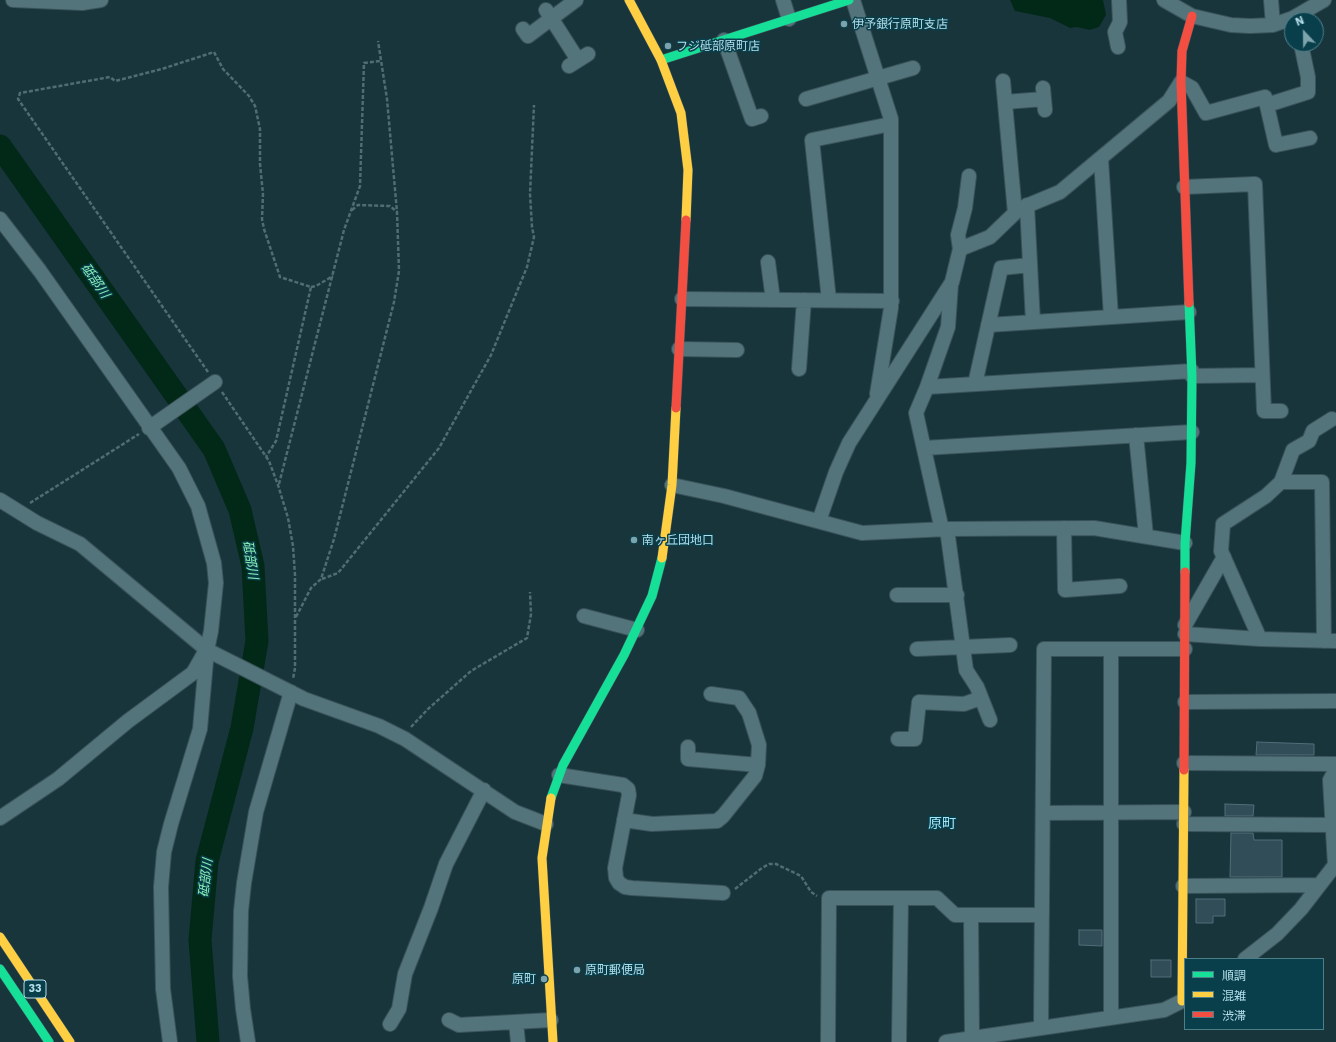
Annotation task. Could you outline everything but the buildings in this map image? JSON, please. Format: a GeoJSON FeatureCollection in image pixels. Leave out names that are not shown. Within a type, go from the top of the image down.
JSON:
{"type":"FeatureCollection","features":[{"type":"Feature","properties":{"kind":"main road"},"geometry":{"type":"LineString","coordinates":[[552,1042],[542,858],[546,824],[552,793],[559,776],[637,630],[660,570],[665,545],[672,485],[688,196],[686,142],[681,114],[661,60],[629,0]]}},
{"type":"Feature","properties":{"kind":"main road"},"geometry":{"type":"LineString","coordinates":[[661,60],[849,0]]}},
{"type":"Feature","properties":{"kind":"main road"},"geometry":{"type":"LineString","coordinates":[[1184,1001],[1183,886],[1185,543],[1191,463],[1192,374],[1181,82],[1182,51],[1192,16]]}},
{"type":"Feature","properties":{"kind":"main road","name":"33"},"geometry":{"type":"LineString","coordinates":[[0,937],[70,1042]]}},
{"type":"Feature","properties":{"kind":"main road","name":"33"},"geometry":{"type":"LineString","coordinates":[[0,969],[49,1042]]}},
{"type":"Feature","properties":{"kind":"street"},"geometry":{"type":"LineString","coordinates":[[13,0],[71,1],[82,3],[101,0]]}},
{"type":"Feature","properties":{"kind":"street"},"geometry":{"type":"LineString","coordinates":[[523,29],[528,36],[549,14],[576,0]]}},
{"type":"Feature","properties":{"kind":"street"},"geometry":{"type":"LineString","coordinates":[[783,0],[789,19]]}},
{"type":"Feature","properties":{"kind":"street"},"geometry":{"type":"LineString","coordinates":[[853,0],[891,124],[892,301],[876,401]]}},
{"type":"Feature","properties":{"kind":"street"},"geometry":{"type":"LineString","coordinates":[[1118,47],[1114,32],[1120,22],[1119,0]]}},
{"type":"Feature","properties":{"kind":"street"},"geometry":{"type":"LineString","coordinates":[[1164,0],[1192,16],[1232,25],[1273,25],[1284,22]]}},
{"type":"Feature","properties":{"kind":"street"},"geometry":{"type":"LineString","coordinates":[[1271,0],[1273,25]]}},
{"type":"Feature","properties":{"kind":"street"},"geometry":{"type":"LineString","coordinates":[[1304,12],[1324,0]]}},
{"type":"Feature","properties":{"kind":"street"},"geometry":{"type":"LineString","coordinates":[[549,14],[578,60]]}},
{"type":"Feature","properties":{"kind":"street"},"geometry":{"type":"LineString","coordinates":[[724,40],[752,119],[761,116]]}},
{"type":"Feature","properties":{"kind":"street"},"geometry":{"type":"LineString","coordinates":[[1267,105],[1308,92],[1308,77],[1303,52]]}},
{"type":"Feature","properties":{"kind":"street"},"geometry":{"type":"LineString","coordinates":[[806,99],[913,68]]}},
{"type":"Feature","properties":{"kind":"street"},"geometry":{"type":"LineString","coordinates":[[1003,80],[1015,213]]}},
{"type":"Feature","properties":{"kind":"street"},"geometry":{"type":"LineString","coordinates":[[960,249],[990,237],[1015,213],[1027,205],[1060,192],[1169,102],[1181,82],[1192,88],[1206,114],[1265,97],[1276,145],[1310,138]]}},
{"type":"Feature","properties":{"kind":"street"},"geometry":{"type":"LineString","coordinates":[[1005,102],[1044,99]]}},
{"type":"Feature","properties":{"kind":"street"},"geometry":{"type":"LineString","coordinates":[[829,300],[812,140],[891,124]]}},
{"type":"Feature","properties":{"kind":"street"},"geometry":{"type":"LineString","coordinates":[[1101,159],[1111,317]]}},
{"type":"Feature","properties":{"kind":"street"},"geometry":{"type":"LineString","coordinates":[[969,176],[965,208],[958,235],[960,249],[952,282],[948,326],[916,413],[945,530],[958,595],[962,647],[966,670],[977,687],[990,720]]}},
{"type":"Feature","properties":{"kind":"street"},"geometry":{"type":"LineString","coordinates":[[1184,187],[1256,184],[1264,411],[1281,411]]}},
{"type":"Feature","properties":{"kind":"street"},"geometry":{"type":"LineString","coordinates":[[1027,205],[1033,322]]}},
{"type":"Feature","properties":{"kind":"street"},"geometry":{"type":"LineString","coordinates":[[0,219],[40,271],[152,426],[179,468],[190,489],[198,506],[210,543],[216,583],[211,631],[211,652],[200,729],[171,824],[164,852],[161,880],[160,925],[163,989],[170,1042]]}},
{"type":"Feature","properties":{"kind":"street"},"geometry":{"type":"LineString","coordinates":[[768,262],[773,300]]}},
{"type":"Feature","properties":{"kind":"street"},"geometry":{"type":"LineString","coordinates":[[975,384],[1001,268],[1030,265]]}},
{"type":"Feature","properties":{"kind":"street"},"geometry":{"type":"LineString","coordinates":[[819,521],[836,472],[849,443],[952,282]]}},
{"type":"Feature","properties":{"kind":"street"},"geometry":{"type":"LineString","coordinates":[[682,299],[892,301]]}},
{"type":"Feature","properties":{"kind":"street"},"geometry":{"type":"LineString","coordinates":[[799,369],[804,300]]}},
{"type":"Feature","properties":{"kind":"street"},"geometry":{"type":"LineString","coordinates":[[988,325],[1189,312]]}},
{"type":"Feature","properties":{"kind":"street"},"geometry":{"type":"LineString","coordinates":[[679,349],[737,350]]}},
{"type":"Feature","properties":{"kind":"street"},"geometry":{"type":"LineString","coordinates":[[927,386],[1192,374],[1262,375]]}},
{"type":"Feature","properties":{"kind":"street"},"geometry":{"type":"LineString","coordinates":[[152,426],[213,384]]}},
{"type":"Feature","properties":{"kind":"street"},"geometry":{"type":"LineString","coordinates":[[1260,639],[1221,552],[1223,524],[1266,496],[1281,482],[1293,450],[1309,441],[1313,431],[1332,419]]}},
{"type":"Feature","properties":{"kind":"street"},"geometry":{"type":"LineString","coordinates":[[924,448],[1192,432]]}},
{"type":"Feature","properties":{"kind":"street"},"geometry":{"type":"LineString","coordinates":[[1136,435],[1146,536]]}},
{"type":"Feature","properties":{"kind":"street"},"geometry":{"type":"LineString","coordinates":[[1224,557],[1185,629],[1260,639],[1330,641],[1322,482],[1281,482]]}},
{"type":"Feature","properties":{"kind":"street"},"geometry":{"type":"LineString","coordinates":[[672,485],[724,496],[862,533],[945,530],[1094,528],[1185,543]]}},
{"type":"Feature","properties":{"kind":"street"},"geometry":{"type":"LineString","coordinates":[[0,500],[37,523],[80,544],[211,652],[304,699],[388,731],[484,790],[515,812],[546,824]]}},
{"type":"Feature","properties":{"kind":"street"},"geometry":{"type":"LineString","coordinates":[[1064,528],[1065,590],[1120,586]]}},
{"type":"Feature","properties":{"kind":"street"},"geometry":{"type":"LineString","coordinates":[[897,595],[958,595]]}},
{"type":"Feature","properties":{"kind":"street"},"geometry":{"type":"LineString","coordinates":[[584,616],[637,630]]}},
{"type":"Feature","properties":{"kind":"street"},"geometry":{"type":"LineString","coordinates":[[917,649],[1010,645]]}},
{"type":"Feature","properties":{"kind":"street"},"geometry":{"type":"LineString","coordinates":[[1041,1027],[1044,649],[1185,649]]}},
{"type":"Feature","properties":{"kind":"street"},"geometry":{"type":"LineString","coordinates":[[1111,649],[1111,1018]]}},
{"type":"Feature","properties":{"kind":"street"},"geometry":{"type":"LineString","coordinates":[[0,818],[58,779],[128,721],[193,673],[211,652]]}},
{"type":"Feature","properties":{"kind":"street"},"geometry":{"type":"LineString","coordinates":[[248,1042],[240,976],[241,911],[244,883],[256,812],[286,690]]}},
{"type":"Feature","properties":{"kind":"street"},"geometry":{"type":"LineString","coordinates":[[624,820],[652,824],[717,821],[723,816],[755,776],[760,756],[757,735],[745,704],[739,698],[711,694]]}},
{"type":"Feature","properties":{"kind":"street"},"geometry":{"type":"LineString","coordinates":[[898,739],[916,739],[919,702],[964,704],[982,698]]}},
{"type":"Feature","properties":{"kind":"street"},"geometry":{"type":"LineString","coordinates":[[1185,702],[1336,701]]}},
{"type":"Feature","properties":{"kind":"street"},"geometry":{"type":"LineString","coordinates":[[688,747],[688,759],[758,765]]}},
{"type":"Feature","properties":{"kind":"street"},"geometry":{"type":"LineString","coordinates":[[1184,764],[1336,764]]}},
{"type":"Feature","properties":{"kind":"street"},"geometry":{"type":"LineString","coordinates":[[1246,958],[1277,934],[1302,909],[1335,865],[1330,780],[1336,769]]}},
{"type":"Feature","properties":{"kind":"street"},"geometry":{"type":"LineString","coordinates":[[559,776],[623,785],[628,789],[615,868],[616,878],[619,884],[632,888],[723,893]]}},
{"type":"Feature","properties":{"kind":"street"},"geometry":{"type":"LineString","coordinates":[[390,1024],[399,1009],[407,968],[431,908],[446,864],[484,790]]}},
{"type":"Feature","properties":{"kind":"street"},"geometry":{"type":"LineString","coordinates":[[1043,813],[1111,812],[1184,818],[1332,825]]}},
{"type":"Feature","properties":{"kind":"street"},"geometry":{"type":"LineString","coordinates":[[1183,886],[1319,885]]}},
{"type":"Feature","properties":{"kind":"street"},"geometry":{"type":"LineString","coordinates":[[828,1042],[829,898],[937,898],[955,915],[1042,915]]}},
{"type":"Feature","properties":{"kind":"street"},"geometry":{"type":"LineString","coordinates":[[899,1042],[901,898]]}},
{"type":"Feature","properties":{"kind":"street"},"geometry":{"type":"LineString","coordinates":[[971,915],[972,1038]]}},
{"type":"Feature","properties":{"kind":"street"},"geometry":{"type":"LineString","coordinates":[[946,1042],[1164,1010],[1184,1001]]}},
{"type":"Feature","properties":{"kind":"street"},"geometry":{"type":"LineString","coordinates":[[449,1020],[459,1025],[551,1020]]}},
{"type":"Feature","properties":{"kind":"street"},"geometry":{"type":"LineString","coordinates":[[516,1022],[518,1042]]}},
{"type":"Feature","properties":{"kind":"path"},"geometry":{"type":"LineString","coordinates":[[321,579],[334,539],[394,302],[399,271],[400,253],[387,99],[378,41]]}},
{"type":"Feature","properties":{"kind":"path"},"geometry":{"type":"LineString","coordinates":[[286,690],[295,668],[296,618],[293,546],[288,518],[278,485],[266,457],[213,384],[18,98],[20,93],[110,77],[116,81],[162,69],[214,52],[223,68],[249,96],[255,106],[260,129],[260,164],[263,194],[262,219],[280,277],[311,287],[316,286],[334,275]]}},
{"type":"Feature","properties":{"kind":"path"},"geometry":{"type":"LineString","coordinates":[[278,485],[334,275],[344,230],[360,186],[364,63],[380,61]]}},
{"type":"Feature","properties":{"kind":"path"},"geometry":{"type":"LineString","coordinates":[[296,618],[311,588],[321,579],[338,573],[438,448],[491,355],[526,267],[534,237],[530,194],[534,105]]}},
{"type":"Feature","properties":{"kind":"path"},"geometry":{"type":"LineString","coordinates":[[352,210],[358,205],[390,206],[397,212]]}},
{"type":"Feature","properties":{"kind":"path"},"geometry":{"type":"LineString","coordinates":[[266,457],[276,441],[311,287]]}},
{"type":"Feature","properties":{"kind":"path"},"geometry":{"type":"LineString","coordinates":[[18,511],[152,426]]}},
{"type":"Feature","properties":{"kind":"path"},"geometry":{"type":"LineString","coordinates":[[388,731],[395,727],[407,729],[412,727],[428,710],[471,671],[527,638],[531,614],[530,592]]}},
{"type":"Feature","properties":{"kind":"path"},"geometry":{"type":"LineString","coordinates":[[723,893],[738,889],[769,864],[776,864],[801,876],[811,892],[818,897]]}},
{"type":"Feature","properties":{"kind":"shaded area"},"geometry":{"type":"Polygon","coordinates":[[[1010,0],[1103,0],[1106,15],[1099,27],[1090,30],[1077,27],[1070,28],[1050,18],[1015,11],[1010,0]]]}},
{"type":"Feature","properties":{"kind":"waterway","name":"砥部川"},"geometry":{"type":"LineString","coordinates":[[0,146],[214,449],[240,510],[253,566],[257,641],[242,728],[207,861],[200,940],[208,1042]]}},
{"type":"Feature","properties":{"kind":"traffic: fast"},"geometry":{"type":"LineString","coordinates":[[661,60],[849,0]]}},
{"type":"Feature","properties":{"kind":"traffic: fast"},"geometry":{"type":"LineString","coordinates":[[1185,572],[1185,543],[1191,463],[1192,376],[1189,303]]}},
{"type":"Feature","properties":{"kind":"traffic: fast"},"geometry":{"type":"LineString","coordinates":[[551,798],[563,765],[624,655],[652,596],[662,558]]}},
{"type":"Feature","properties":{"kind":"traffic: fast"},"geometry":{"type":"LineString","coordinates":[[0,969],[49,1042]]}},
{"type":"Feature","properties":{"kind":"traffic: slow"},"geometry":{"type":"LineString","coordinates":[[629,0],[661,60],[681,113],[688,170],[686,220]]}},
{"type":"Feature","properties":{"kind":"traffic: slow"},"geometry":{"type":"LineString","coordinates":[[662,558],[672,485],[676,408]]}},
{"type":"Feature","properties":{"kind":"traffic: slow"},"geometry":{"type":"LineString","coordinates":[[1184,770],[1182,1001],[1184,1000]]}},
{"type":"Feature","properties":{"kind":"traffic: slow"},"geometry":{"type":"LineString","coordinates":[[551,798],[542,858],[553,1042]]}},
{"type":"Feature","properties":{"kind":"traffic: slow"},"geometry":{"type":"LineString","coordinates":[[0,937],[70,1042]]}},
{"type":"Feature","properties":{"kind":"traffic: jam"},"geometry":{"type":"LineString","coordinates":[[1189,303],[1181,82],[1182,51],[1192,16]]}},
{"type":"Feature","properties":{"kind":"traffic: jam"},"geometry":{"type":"LineString","coordinates":[[676,408],[686,220]]}},
{"type":"Feature","properties":{"kind":"traffic: jam"},"geometry":{"type":"LineString","coordinates":[[1184,770],[1185,572]]}},
{"type":"Feature","properties":{"kind":"place","name":"伊予銀行原町支店"},"geometry":{"type":"Point","coordinates":[844,24]}},
{"type":"Feature","properties":{"kind":"place","name":"フジ砥部原町店"},"geometry":{"type":"Point","coordinates":[668,46]}},
{"type":"Feature","properties":{"kind":"place","name":"南ヶ丘団地口"},"geometry":{"type":"Point","coordinates":[634,540]}},
{"type":"Feature","properties":{"kind":"place","name":"原町郵便局"},"geometry":{"type":"Point","coordinates":[577,970]}},
{"type":"Feature","properties":{"kind":"place","name":"原町"},"geometry":{"type":"Point","coordinates":[544,979]}},
{"type":"Feature","properties":{"kind":"district","name":"原町"},"geometry":{"type":"Point","coordinates":[942,824]}}]}
